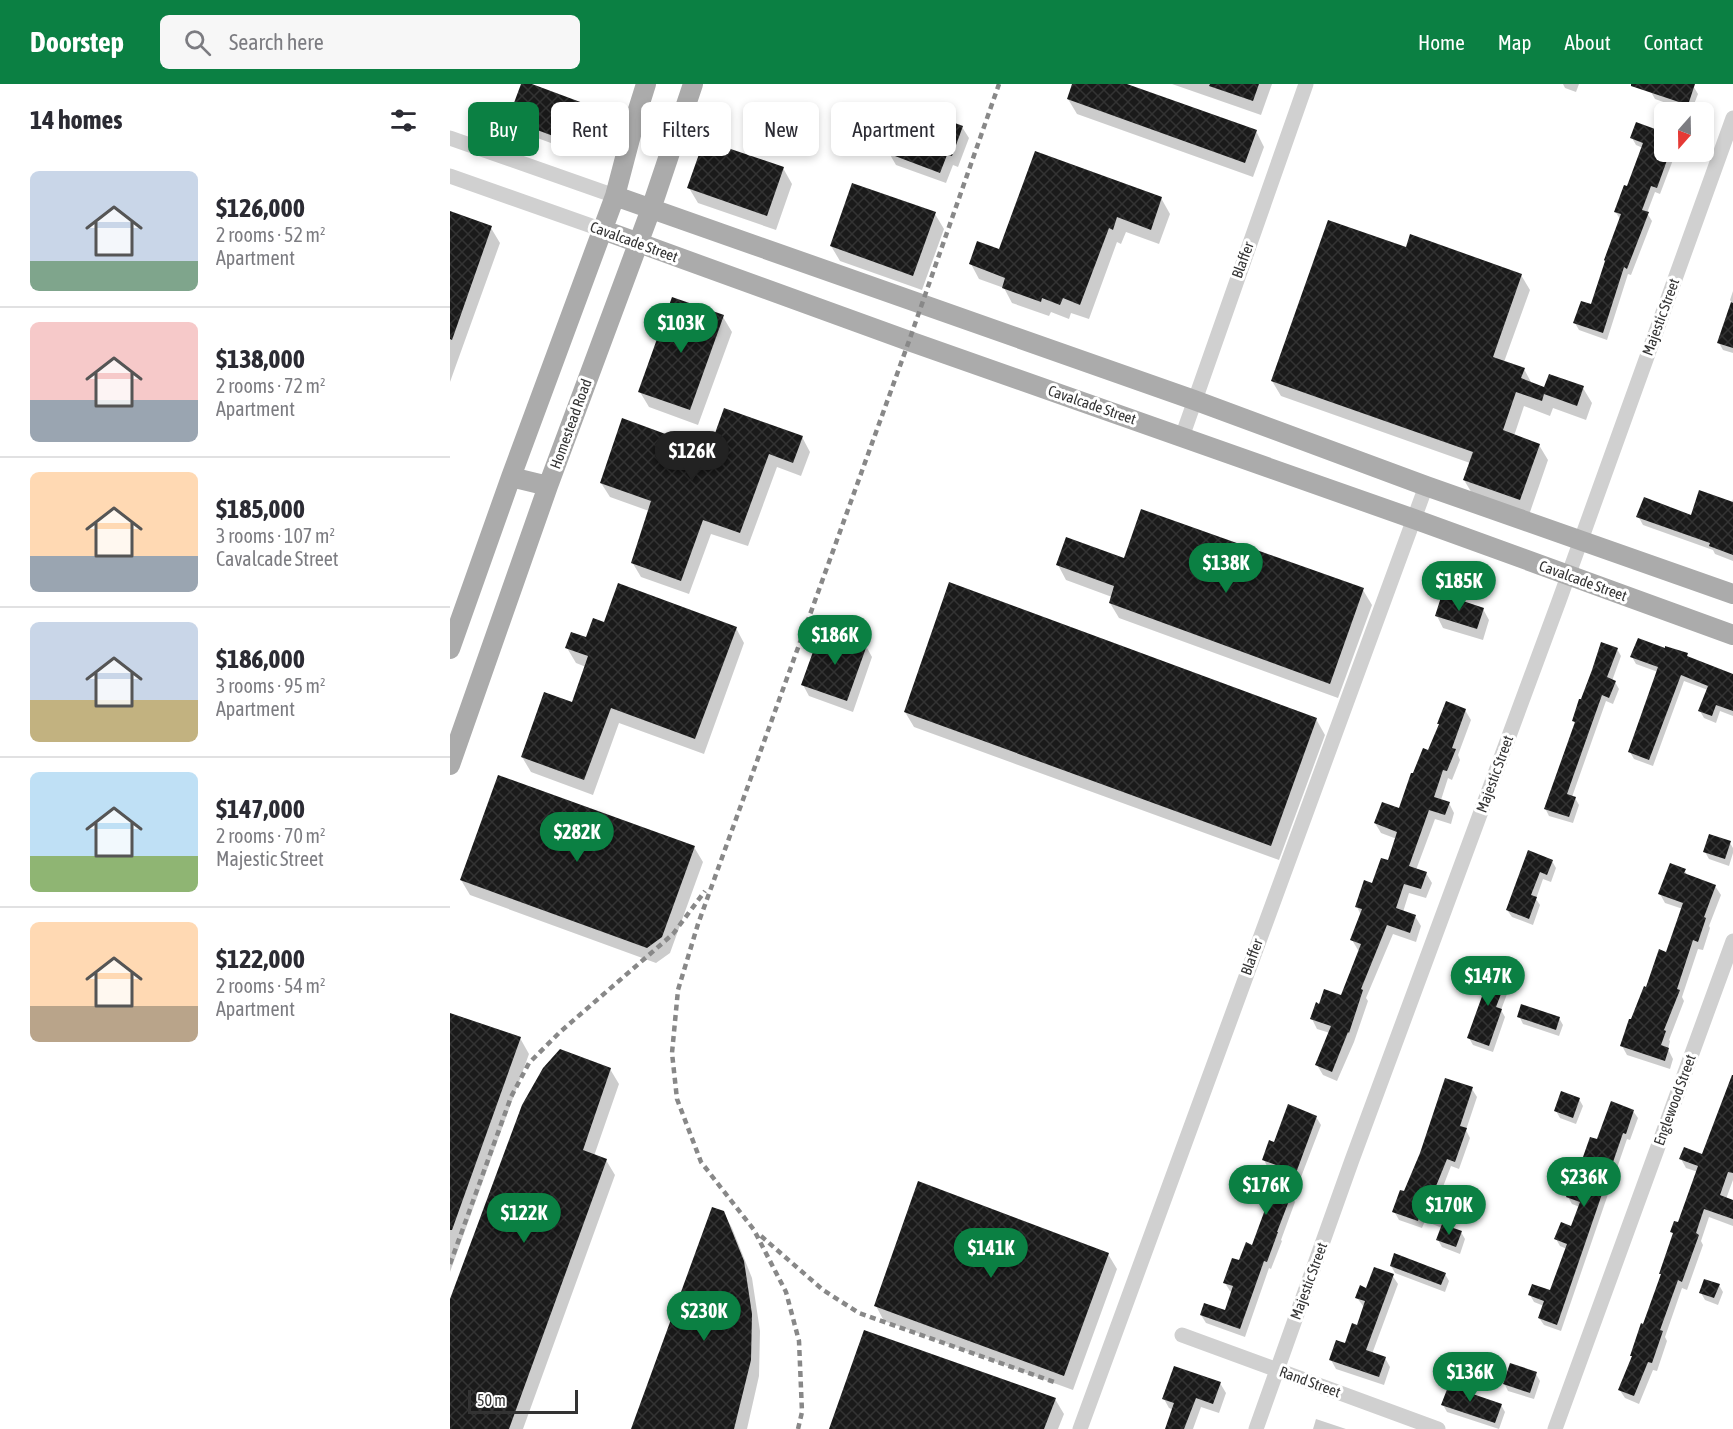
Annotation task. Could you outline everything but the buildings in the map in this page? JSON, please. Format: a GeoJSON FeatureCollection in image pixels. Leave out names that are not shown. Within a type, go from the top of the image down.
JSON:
{"type":"FeatureCollection","features":[{"type":"Feature","properties":{"kind":"main road"},"geometry":{"type":"LineString","coordinates":[[450,649],[615,196],[646,84]]}},
{"type":"Feature","properties":{"kind":"main road","name":"Homestead Road"},"geometry":{"type":"LineString","coordinates":[[450,765],[455,737],[651,210],[693,84]]}},
{"type":"Feature","properties":{"kind":"main road"},"geometry":{"type":"LineString","coordinates":[[615,196],[1194,400],[1426,486],[1733,594]]}},
{"type":"Feature","properties":{"kind":"main road","name":"Cavalcade Street"},"geometry":{"type":"LineString","coordinates":[[603,230],[1733,635]]}},
{"type":"Feature","properties":{"kind":"main road"},"geometry":{"type":"LineString","coordinates":[[511,477],[548,486]]}},
{"type":"Feature","properties":{"kind":"street","name":"Blaffer"},"geometry":{"type":"LineString","coordinates":[[1182,437],[1306,84]]}},
{"type":"Feature","properties":{"kind":"street","name":"Majestic Street"},"geometry":{"type":"LineString","coordinates":[[1256,1429],[1733,118]]}},
{"type":"Feature","properties":{"kind":"street"},"geometry":{"type":"LineString","coordinates":[[450,138],[615,196]]}},
{"type":"Feature","properties":{"kind":"street","name":"Cavalcade Street"},"geometry":{"type":"LineString","coordinates":[[450,176],[603,230]]}},
{"type":"Feature","properties":{"kind":"street","name":"Blaffer"},"geometry":{"type":"LineString","coordinates":[[1080,1429],[1426,486]]}},
{"type":"Feature","properties":{"kind":"street","name":"Englewood Street"},"geometry":{"type":"LineString","coordinates":[[1555,1429],[1733,941]]}},
{"type":"Feature","properties":{"kind":"street","name":"Rand Street"},"geometry":{"type":"LineString","coordinates":[[1182,1335],[1438,1429]]}},
{"type":"Feature","properties":{"kind":"railway"},"geometry":{"type":"LineString","coordinates":[[798,1429],[802,1412],[799,1341],[786,1292],[754,1230],[701,1162],[677,1099],[672,1053],[678,990],[698,924],[909,341],[999,84]]}},
{"type":"Feature","properties":{"kind":"railway"},"geometry":{"type":"LineString","coordinates":[[450,1264],[511,1097],[529,1063],[560,1032],[673,934],[705,891]]}},
{"type":"Feature","properties":{"kind":"railway"},"geometry":{"type":"LineString","coordinates":[[761,1236],[823,1290],[859,1313],[1057,1383]]}}]}
